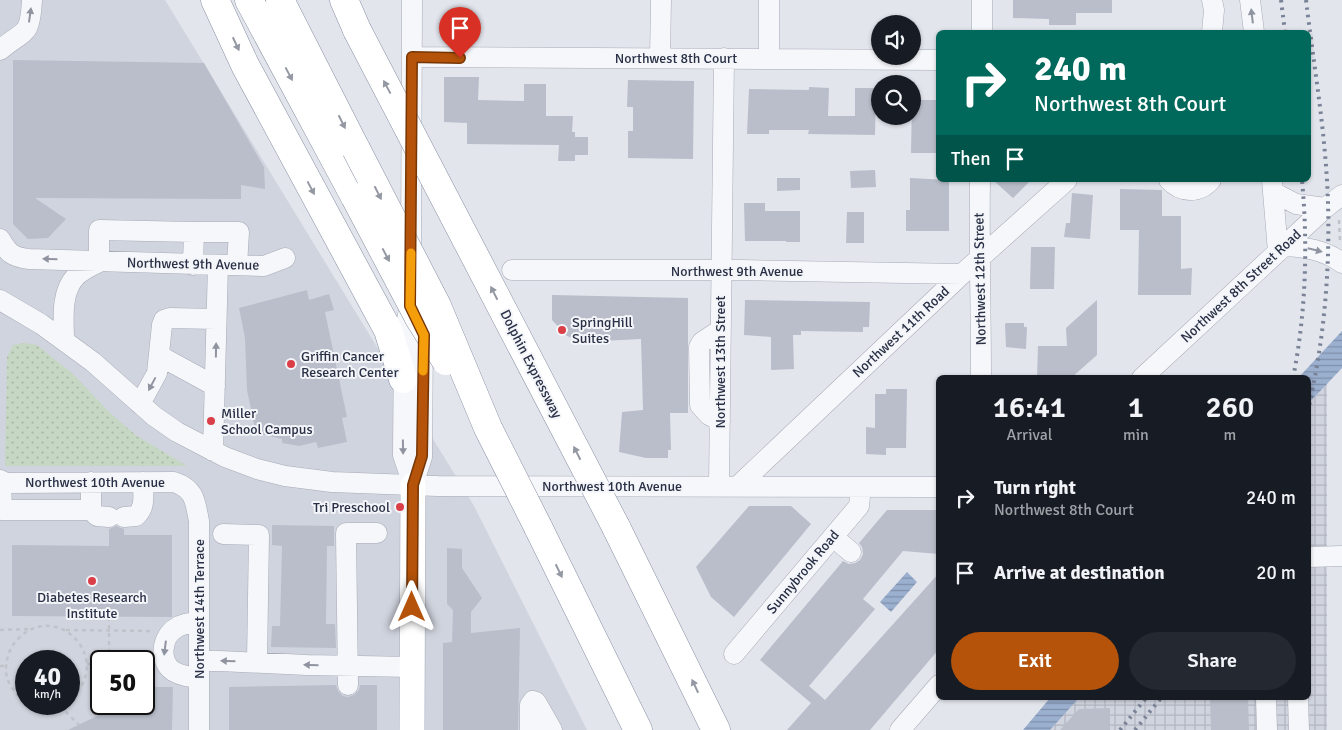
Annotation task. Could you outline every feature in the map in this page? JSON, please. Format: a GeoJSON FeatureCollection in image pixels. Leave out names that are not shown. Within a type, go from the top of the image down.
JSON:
{"type":"FeatureCollection","features":[{"type":"Feature","properties":{"kind":"highway"},"geometry":{"type":"LineString","coordinates":[[214,0],[245,65],[388,330],[403,379]]}},
{"type":"Feature","properties":{"kind":"highway"},"geometry":{"type":"LineString","coordinates":[[249,0],[419,318],[488,428]]}},
{"type":"Feature","properties":{"kind":"highway"},"geometry":{"type":"LineString","coordinates":[[280,0],[437,306],[488,428],[638,730]]}},
{"type":"Feature","properties":{"kind":"highway","name":"Dolphin Expressway"},"geometry":{"type":"LineString","coordinates":[[344,0],[357,30],[616,527],[716,730]]}},
{"type":"Feature","properties":{"kind":"main road"},"geometry":{"type":"LineString","coordinates":[[412,730],[413,485]]}},
{"type":"Feature","properties":{"kind":"street"},"geometry":{"type":"LineString","coordinates":[[0,50],[24,34],[28,29],[32,0]]}},
{"type":"Feature","properties":{"kind":"street"},"geometry":{"type":"LineString","coordinates":[[412,0],[410,306],[404,333],[403,455],[413,485]]}},
{"type":"Feature","properties":{"kind":"street"},"geometry":{"type":"LineString","coordinates":[[660,58],[661,0]]}},
{"type":"Feature","properties":{"kind":"street"},"geometry":{"type":"LineString","coordinates":[[769,0],[769,58]]}},
{"type":"Feature","properties":{"kind":"street"},"geometry":{"type":"LineString","coordinates":[[982,0],[982,30]]}},
{"type":"Feature","properties":{"kind":"street"},"geometry":{"type":"LineString","coordinates":[[1212,0],[1214,10],[1212,30]]}},
{"type":"Feature","properties":{"kind":"street"},"geometry":{"type":"LineString","coordinates":[[1250,0],[1254,30]]}},
{"type":"Feature","properties":{"kind":"street","name":"Northwest 8th Court"},"geometry":{"type":"LineString","coordinates":[[412,57],[936,60]]}},
{"type":"Feature","properties":{"kind":"street","name":"Northwest 13th Street"},"geometry":{"type":"LineString","coordinates":[[724,58],[720,270],[720,421],[729,486]]}},
{"type":"Feature","properties":{"kind":"street","name":"Northwest 12th Street"},"geometry":{"type":"LineString","coordinates":[[980,182],[981,375]]}},
{"type":"Feature","properties":{"kind":"street","name":"Northwest 11th Road"},"geometry":{"type":"LineString","coordinates":[[729,486],[1065,182]]}},
{"type":"Feature","properties":{"kind":"street"},"geometry":{"type":"LineString","coordinates":[[1171,182],[1177,187],[1186,190],[1196,190],[1204,187],[1208,182]]}},
{"type":"Feature","properties":{"kind":"street"},"geometry":{"type":"LineString","coordinates":[[1272,186],[1296,204],[1332,212]]}},
{"type":"Feature","properties":{"kind":"street"},"geometry":{"type":"LineString","coordinates":[[1272,186],[1281,249],[1318,250],[1335,258],[1341,254]]}},
{"type":"Feature","properties":{"kind":"street","name":"Northwest 8th Street Road"},"geometry":{"type":"LineString","coordinates":[[1145,375],[1281,249],[1332,212],[1342,195]]}},
{"type":"Feature","properties":{"kind":"street"},"geometry":{"type":"LineString","coordinates":[[64,340],[65,304],[68,287],[76,276],[99,262],[99,230],[238,232],[237,265]]}},
{"type":"Feature","properties":{"kind":"street"},"geometry":{"type":"LineString","coordinates":[[193,264],[194,232]]}},
{"type":"Feature","properties":{"kind":"street","name":"Northwest 9th Avenue"},"geometry":{"type":"LineString","coordinates":[[0,239],[9,254],[20,258],[264,266],[285,258]]}},
{"type":"Feature","properties":{"kind":"street"},"geometry":{"type":"LineString","coordinates":[[0,300],[64,340],[93,362],[140,404],[178,432],[213,451],[218,265]]}},
{"type":"Feature","properties":{"kind":"street","name":"Northwest 9th Avenue"},"geometry":{"type":"LineString","coordinates":[[512,270],[720,270],[962,274]]}},
{"type":"Feature","properties":{"kind":"street"},"geometry":{"type":"LineString","coordinates":[[410,306],[424,335],[422,456],[413,485]]}},
{"type":"Feature","properties":{"kind":"street"},"geometry":{"type":"LineString","coordinates":[[140,404],[157,373],[164,320],[170,318],[216,320]]}},
{"type":"Feature","properties":{"kind":"street"},"geometry":{"type":"LineString","coordinates":[[160,356],[215,386]]}},
{"type":"Feature","properties":{"kind":"street","name":"Northwest 10th Avenue"},"geometry":{"type":"LineString","coordinates":[[213,451],[257,469],[285,476],[332,482],[413,485],[936,487]]}},
{"type":"Feature","properties":{"kind":"street"},"geometry":{"type":"LineString","coordinates":[[1,481],[2,510],[136,516],[142,511],[143,482]]}},
{"type":"Feature","properties":{"kind":"street","name":"Northwest 10th Avenue"},"geometry":{"type":"LineString","coordinates":[[1,481],[6,483],[174,482],[189,489]]}},
{"type":"Feature","properties":{"kind":"street"},"geometry":{"type":"LineString","coordinates":[[91,482],[108,515]]}},
{"type":"Feature","properties":{"kind":"street","name":"Sunnybrook Road"},"geometry":{"type":"LineString","coordinates":[[734,654],[859,506],[861,486]]}},
{"type":"Feature","properties":{"kind":"street","name":"Northwest 14th Terrace"},"geometry":{"type":"LineString","coordinates":[[189,489],[195,501],[199,520],[199,730]]}},
{"type":"Feature","properties":{"kind":"street"},"geometry":{"type":"LineString","coordinates":[[347,676],[346,533],[377,533]]}},
{"type":"Feature","properties":{"kind":"street"},"geometry":{"type":"LineString","coordinates":[[223,534],[259,535],[257,662]]}},
{"type":"Feature","properties":{"kind":"street"},"geometry":{"type":"LineString","coordinates":[[833,537],[851,552]]}},
{"type":"Feature","properties":{"kind":"street"},"geometry":{"type":"LineString","coordinates":[[1311,556],[1342,556]]}},
{"type":"Feature","properties":{"kind":"street"},"geometry":{"type":"LineString","coordinates":[[199,622],[184,624],[175,628],[168,635],[163,652],[164,661],[169,668],[184,676],[199,669],[257,662],[347,676],[412,667]]}},
{"type":"Feature","properties":{"kind":"street"},"geometry":{"type":"LineString","coordinates":[[900,730],[936,688]]}},
{"type":"Feature","properties":{"kind":"street"},"geometry":{"type":"LineString","coordinates":[[1266,700],[1266,730]]}},
{"type":"Feature","properties":{"kind":"street"},"geometry":{"type":"LineString","coordinates":[[1298,700],[1299,730]]}},
{"type":"Feature","properties":{"kind":"street"},"geometry":{"type":"LineString","coordinates":[[530,730],[530,705],[533,701],[536,702],[552,730]]}},
{"type":"Feature","properties":{"kind":"path"},"geometry":{"type":"LineString","coordinates":[[1332,212],[1341,254]]}},
{"type":"Feature","properties":{"kind":"path"},"geometry":{"type":"LineString","coordinates":[[109,650],[110,617]]}},
{"type":"Feature","properties":{"kind":"path"},"geometry":{"type":"LineString","coordinates":[[0,630],[47,626],[65,630],[157,631]]}},
{"type":"Feature","properties":{"kind":"path"},"geometry":{"type":"LineString","coordinates":[[15,692],[10,686],[6,671],[7,656],[14,642],[32,628]]}},
{"type":"Feature","properties":{"kind":"path"},"geometry":{"type":"LineString","coordinates":[[65,630],[76,638],[84,651],[88,664],[86,679],[80,691]]}},
{"type":"Feature","properties":{"kind":"path"},"geometry":{"type":"LineString","coordinates":[[0,666],[6,666]]}},
{"type":"Feature","properties":{"kind":"path"},"geometry":{"type":"LineString","coordinates":[[70,715],[80,726]]}},
{"type":"Feature","properties":{"kind":"shaded area","name":"Miller School Campus"},"geometry":{"type":"Polygon","coordinates":[[[0,0],[165,0],[474,506],[587,730],[0,730],[0,0]]]}},
{"type":"Feature","properties":{"kind":"shaded area"},"geometry":{"type":"Polygon","coordinates":[[[1327,384],[1327,730],[1050,730],[1077,700],[1311,700],[1311,401],[1327,384]]]}},
{"type":"Feature","properties":{"kind":"green space"},"geometry":{"type":"Polygon","coordinates":[[[25,343],[37,345],[73,374],[110,413],[137,436],[187,466],[5,466],[7,357],[13,345],[25,343]]]}},
{"type":"Feature","properties":{"kind":"water"},"geometry":{"type":"Polygon","coordinates":[[[1342,331],[1342,368],[1311,401],[1311,375],[1301,375],[1342,331]]]}},
{"type":"Feature","properties":{"kind":"water"},"geometry":{"type":"Polygon","coordinates":[[[907,572],[917,582],[891,612],[880,602],[907,572]]]}},
{"type":"Feature","properties":{"kind":"water"},"geometry":{"type":"Polygon","coordinates":[[[1048,700],[1077,700],[1050,730],[1023,730],[1048,700]]]}},
{"type":"Feature","properties":{"kind":"building"},"geometry":{"type":"Polygon","coordinates":[[[1013,0],[1112,0],[1112,13],[1076,13],[1076,25],[1049,25],[1049,19],[1013,18],[1013,0]]]}},
{"type":"Feature","properties":{"kind":"building"},"geometry":{"type":"Polygon","coordinates":[[[13,60],[204,63],[264,167],[265,189],[241,185],[241,199],[35,198],[66,219],[48,238],[28,239],[13,224],[13,60]]]}},
{"type":"Feature","properties":{"kind":"building"},"geometry":{"type":"Polygon","coordinates":[[[444,77],[479,77],[478,100],[524,101],[524,84],[546,84],[546,116],[573,116],[572,132],[575,132],[575,137],[588,137],[588,155],[575,155],[575,161],[558,161],[559,145],[467,144],[467,123],[444,122],[444,77]]]}},
{"type":"Feature","properties":{"kind":"building"},"geometry":{"type":"Polygon","coordinates":[[[628,80],[694,81],[693,159],[628,158],[628,131],[633,131],[633,107],[627,107],[628,80]]]}},
{"type":"Feature","properties":{"kind":"building"},"geometry":{"type":"Polygon","coordinates":[[[809,87],[829,88],[828,116],[855,116],[855,88],[871,88],[871,125],[875,125],[875,135],[808,134],[809,130],[769,130],[769,134],[747,134],[749,89],[809,90],[809,87]]]}},
{"type":"Feature","properties":{"kind":"building"},"geometry":{"type":"Polygon","coordinates":[[[921,100],[936,100],[936,153],[911,153],[912,125],[921,125],[921,100]]]}},
{"type":"Feature","properties":{"kind":"building"},"geometry":{"type":"Polygon","coordinates":[[[875,170],[876,187],[851,188],[850,171],[875,170]]]}},
{"type":"Feature","properties":{"kind":"building"},"geometry":{"type":"Polygon","coordinates":[[[777,178],[800,178],[800,190],[777,191],[777,178]]]}},
{"type":"Feature","properties":{"kind":"building"},"geometry":{"type":"Polygon","coordinates":[[[910,178],[949,182],[949,231],[906,231],[906,210],[910,210],[910,178]]]}},
{"type":"Feature","properties":{"kind":"building"},"geometry":{"type":"Polygon","coordinates":[[[995,182],[1029,182],[1013,198],[995,182]]]}},
{"type":"Feature","properties":{"kind":"building"},"geometry":{"type":"Polygon","coordinates":[[[1120,189],[1162,190],[1162,216],[1181,216],[1181,269],[1192,268],[1191,295],[1138,295],[1139,230],[1120,230],[1120,189]]]}},
{"type":"Feature","properties":{"kind":"building"},"geometry":{"type":"Polygon","coordinates":[[[1072,193],[1093,195],[1090,239],[1064,237],[1066,223],[1070,223],[1072,193]]]}},
{"type":"Feature","properties":{"kind":"building"},"geometry":{"type":"Polygon","coordinates":[[[744,203],[765,203],[765,211],[800,211],[800,242],[745,241],[744,203]]]}},
{"type":"Feature","properties":{"kind":"building"},"geometry":{"type":"Polygon","coordinates":[[[847,212],[864,212],[864,243],[846,243],[847,212]]]}},
{"type":"Feature","properties":{"kind":"building"},"geometry":{"type":"Polygon","coordinates":[[[1031,247],[1055,247],[1054,289],[1030,289],[1031,247]]]}},
{"type":"Feature","properties":{"kind":"building","name":"Griffin Cancer Research Center"},"geometry":{"type":"Polygon","coordinates":[[[307,290],[309,300],[329,294],[334,310],[325,312],[347,417],[342,418],[347,442],[318,448],[316,442],[299,446],[282,443],[282,439],[256,433],[247,390],[245,338],[239,308],[307,290]]]}},
{"type":"Feature","properties":{"kind":"building"},"geometry":{"type":"Polygon","coordinates":[[[552,295],[688,298],[688,413],[670,413],[671,450],[668,450],[668,458],[646,458],[619,452],[622,412],[643,410],[641,339],[582,342],[567,336],[552,320],[552,295]]]}},
{"type":"Feature","properties":{"kind":"building"},"geometry":{"type":"Polygon","coordinates":[[[745,300],[870,302],[869,327],[863,327],[863,332],[801,331],[801,335],[793,335],[794,369],[771,370],[771,337],[744,335],[745,300]]]}},
{"type":"Feature","properties":{"kind":"building"},"geometry":{"type":"Polygon","coordinates":[[[1097,300],[1097,355],[1074,375],[1037,375],[1038,346],[1067,346],[1066,328],[1097,300]]]}},
{"type":"Feature","properties":{"kind":"building"},"geometry":{"type":"Polygon","coordinates":[[[1006,323],[1024,323],[1024,327],[1027,327],[1026,349],[1006,347],[1006,323]]]}},
{"type":"Feature","properties":{"kind":"building"},"geometry":{"type":"Polygon","coordinates":[[[886,389],[907,389],[906,448],[886,448],[886,455],[866,454],[866,427],[875,428],[875,394],[886,394],[886,389]]]}},
{"type":"Feature","properties":{"kind":"building"},"geometry":{"type":"Polygon","coordinates":[[[749,506],[791,506],[811,524],[734,617],[711,597],[696,567],[749,506]]]}},
{"type":"Feature","properties":{"kind":"building"},"geometry":{"type":"Polygon","coordinates":[[[887,510],[936,510],[936,554],[903,551],[863,599],[875,609],[809,686],[825,700],[936,576],[936,653],[870,730],[787,730],[811,703],[760,660],[843,561],[849,564],[860,560],[863,554],[859,543],[887,510]]]}},
{"type":"Feature","properties":{"kind":"building"},"geometry":{"type":"Polygon","coordinates":[[[272,525],[334,526],[334,546],[327,546],[326,624],[335,624],[336,648],[271,647],[272,626],[280,626],[282,546],[272,545],[272,525]]]}},
{"type":"Feature","properties":{"kind":"building","name":"Diabetes Research Institute"},"geometry":{"type":"Polygon","coordinates":[[[116,526],[124,529],[124,535],[172,535],[172,617],[12,616],[12,545],[109,546],[109,529],[116,526]]]}},
{"type":"Feature","properties":{"kind":"building"},"geometry":{"type":"Polygon","coordinates":[[[447,548],[462,549],[462,568],[482,598],[471,612],[471,633],[520,628],[518,730],[443,730],[443,643],[452,642],[453,610],[447,604],[447,548]]]}},
{"type":"Feature","properties":{"kind":"building"},"geometry":{"type":"Polygon","coordinates":[[[336,685],[338,691],[343,696],[348,697],[354,695],[359,690],[360,685],[377,685],[377,730],[229,730],[229,687],[336,685]]]}},
{"type":"Feature","properties":{"kind":"building"},"geometry":{"type":"Polygon","coordinates":[[[155,687],[173,687],[172,730],[68,730],[99,715],[155,715],[155,687]]]}},
{"type":"Feature","properties":{"kind":"building"},"geometry":{"type":"Polygon","coordinates":[[[1210,700],[1248,700],[1249,730],[1211,730],[1210,700]]]}},
{"type":"Feature","properties":{"kind":"building"},"geometry":{"type":"Polygon","coordinates":[[[1110,708],[1110,730],[1060,730],[1079,709],[1110,708]]]}},
{"type":"Feature","properties":{"kind":"railway"},"geometry":{"type":"LineString","coordinates":[[1281,0],[1285,30]]}},
{"type":"Feature","properties":{"kind":"railway"},"geometry":{"type":"LineString","coordinates":[[1306,0],[1310,30]]}},
{"type":"Feature","properties":{"kind":"railway"},"geometry":{"type":"LineString","coordinates":[[1311,39],[1325,152],[1328,203],[1325,305],[1319,356],[1311,396]]}},
{"type":"Feature","properties":{"kind":"railway"},"geometry":{"type":"LineString","coordinates":[[1293,375],[1301,329],[1305,279],[1302,182]]}},
{"type":"Feature","properties":{"kind":"railway"},"geometry":{"type":"LineString","coordinates":[[1120,730],[1144,700]]}},
{"type":"Feature","properties":{"kind":"railway"},"geometry":{"type":"LineString","coordinates":[[1135,730],[1159,700]]}},
{"type":"Feature","properties":{"kind":"slow traffic"},"geometry":{"type":"LineString","coordinates":[[411,253],[410,306],[424,335],[423,371]]}},
{"type":"Feature","properties":{"kind":"place","name":"SpringHill Suites"},"geometry":{"type":"Point","coordinates":[562,330]}},
{"type":"Feature","properties":{"kind":"place","name":"Griffin Cancer Research Center"},"geometry":{"type":"Point","coordinates":[291,364]}},
{"type":"Feature","properties":{"kind":"place","name":"Miller School Campus"},"geometry":{"type":"Point","coordinates":[211,421]}},
{"type":"Feature","properties":{"kind":"place","name":"Tri Preschool"},"geometry":{"type":"Point","coordinates":[400,507]}},
{"type":"Feature","properties":{"kind":"place","name":"Diabetes Research Institute"},"geometry":{"type":"Point","coordinates":[92,581]}},
{"type":"Feature","properties":{"kind":"route"},"geometry":{"type":"LineString","coordinates":[[412,607],[413,485],[422,456],[424,335],[410,306],[412,57],[460,58]]}}]}
